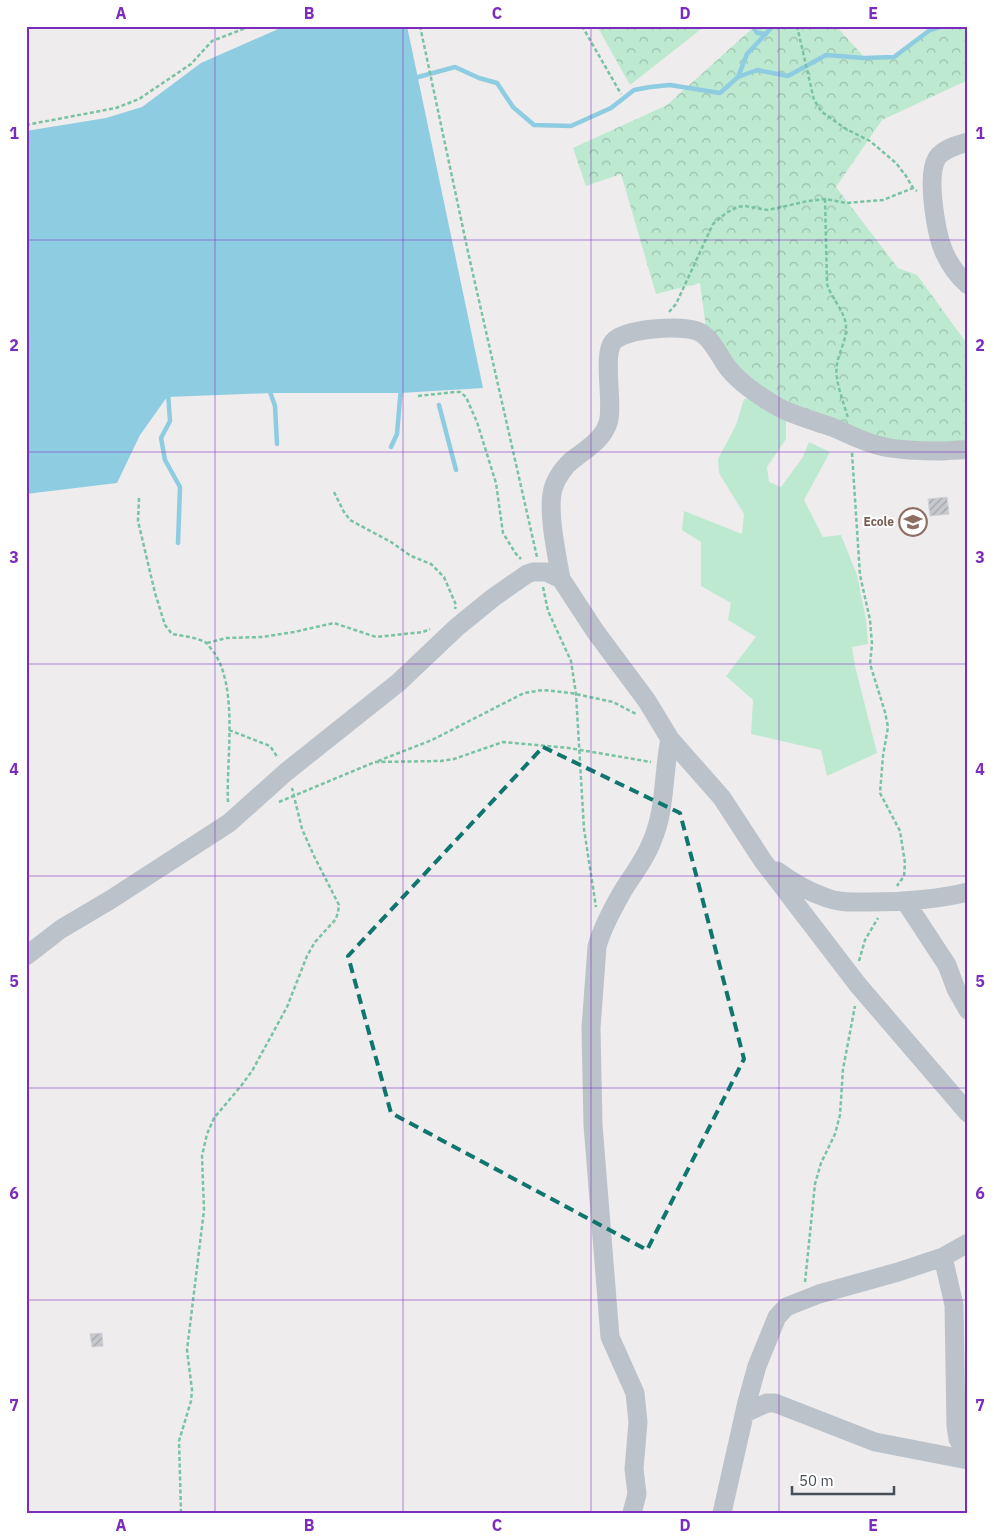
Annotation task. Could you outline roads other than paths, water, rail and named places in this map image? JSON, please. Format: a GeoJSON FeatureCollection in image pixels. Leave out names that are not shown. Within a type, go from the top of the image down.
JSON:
{"type":"FeatureCollection","features":[{"type":"Feature","properties":{"kind":"street"},"geometry":{"type":"LineString","coordinates":[[968,142],[942,153],[936,160],[933,179],[937,227],[944,253],[968,285]]}},
{"type":"Feature","properties":{"kind":"street"},"geometry":{"type":"LineString","coordinates":[[968,450],[940,451],[885,447],[789,413],[778,408],[748,387],[729,368],[706,336],[698,331],[663,328],[617,337],[608,349],[610,395],[608,422],[604,432],[588,449],[573,459],[557,479],[551,499],[555,544],[561,579],[595,631],[647,701],[670,739],[722,798],[763,861],[858,985],[968,1113]]}},
{"type":"Feature","properties":{"kind":"street"},"geometry":{"type":"LineString","coordinates":[[26,956],[61,929],[110,900],[229,823],[286,772],[399,682],[457,627],[494,597],[527,574],[546,572],[561,579]]}},
{"type":"Feature","properties":{"kind":"street"},"geometry":{"type":"LineString","coordinates":[[632,1513],[637,1494],[634,1469],[638,1422],[635,1393],[610,1338],[593,1126],[591,1028],[600,935],[620,895],[647,854],[657,830],[670,739]]}},
{"type":"Feature","properties":{"kind":"street"},"geometry":{"type":"LineString","coordinates":[[763,861],[797,885],[827,898],[842,902],[896,902],[946,897],[968,892]]}},
{"type":"Feature","properties":{"kind":"street"},"geometry":{"type":"LineString","coordinates":[[896,902],[947,965],[956,989],[968,1010]]}},
{"type":"Feature","properties":{"kind":"street"},"geometry":{"type":"LineString","coordinates":[[722,1513],[757,1366],[777,1317],[786,1307],[819,1294],[898,1272],[943,1257],[968,1243]]}},
{"type":"Feature","properties":{"kind":"street"},"geometry":{"type":"LineString","coordinates":[[943,1257],[954,1305],[956,1426],[958,1439],[968,1459]]}},
{"type":"Feature","properties":{"kind":"street"},"geometry":{"type":"LineString","coordinates":[[745,1413],[767,1403],[776,1403],[875,1442],[968,1459]]}},
{"type":"Feature","properties":{"kind":"water"},"geometry":{"type":"Polygon","coordinates":[[[285,26],[407,26],[483,388],[400,393],[272,393],[167,397],[140,435],[117,483],[26,494],[26,131],[106,118],[142,107],[201,63],[285,26]]]}},
{"type":"Feature","properties":{"kind":"waterway"},"geometry":{"type":"LineString","coordinates":[[753,26],[757,33],[766,34]]}},
{"type":"Feature","properties":{"kind":"waterway"},"geometry":{"type":"LineString","coordinates":[[411,79],[455,67],[479,78],[497,83],[513,107],[534,125],[571,126],[611,108],[634,90],[670,85],[720,93],[738,77],[747,54],[773,26]]}},
{"type":"Feature","properties":{"kind":"waterway"},"geometry":{"type":"LineString","coordinates":[[738,77],[757,70],[788,76],[826,55],[864,58],[894,57],[930,30],[943,26]]}},
{"type":"Feature","properties":{"kind":"waterway"},"geometry":{"type":"LineString","coordinates":[[391,447],[397,434],[401,387]]}},
{"type":"Feature","properties":{"kind":"waterway"},"geometry":{"type":"LineString","coordinates":[[269,389],[275,406],[277,444]]}},
{"type":"Feature","properties":{"kind":"waterway"},"geometry":{"type":"LineString","coordinates":[[168,393],[170,421],[161,438],[165,460],[180,487],[178,543]]}},
{"type":"Feature","properties":{"kind":"waterway"},"geometry":{"type":"LineString","coordinates":[[439,405],[456,470]]}},
{"type":"Feature","properties":{"kind":"place","name":"Ecole"},"geometry":{"type":"Point","coordinates":[913,522]}}]}
